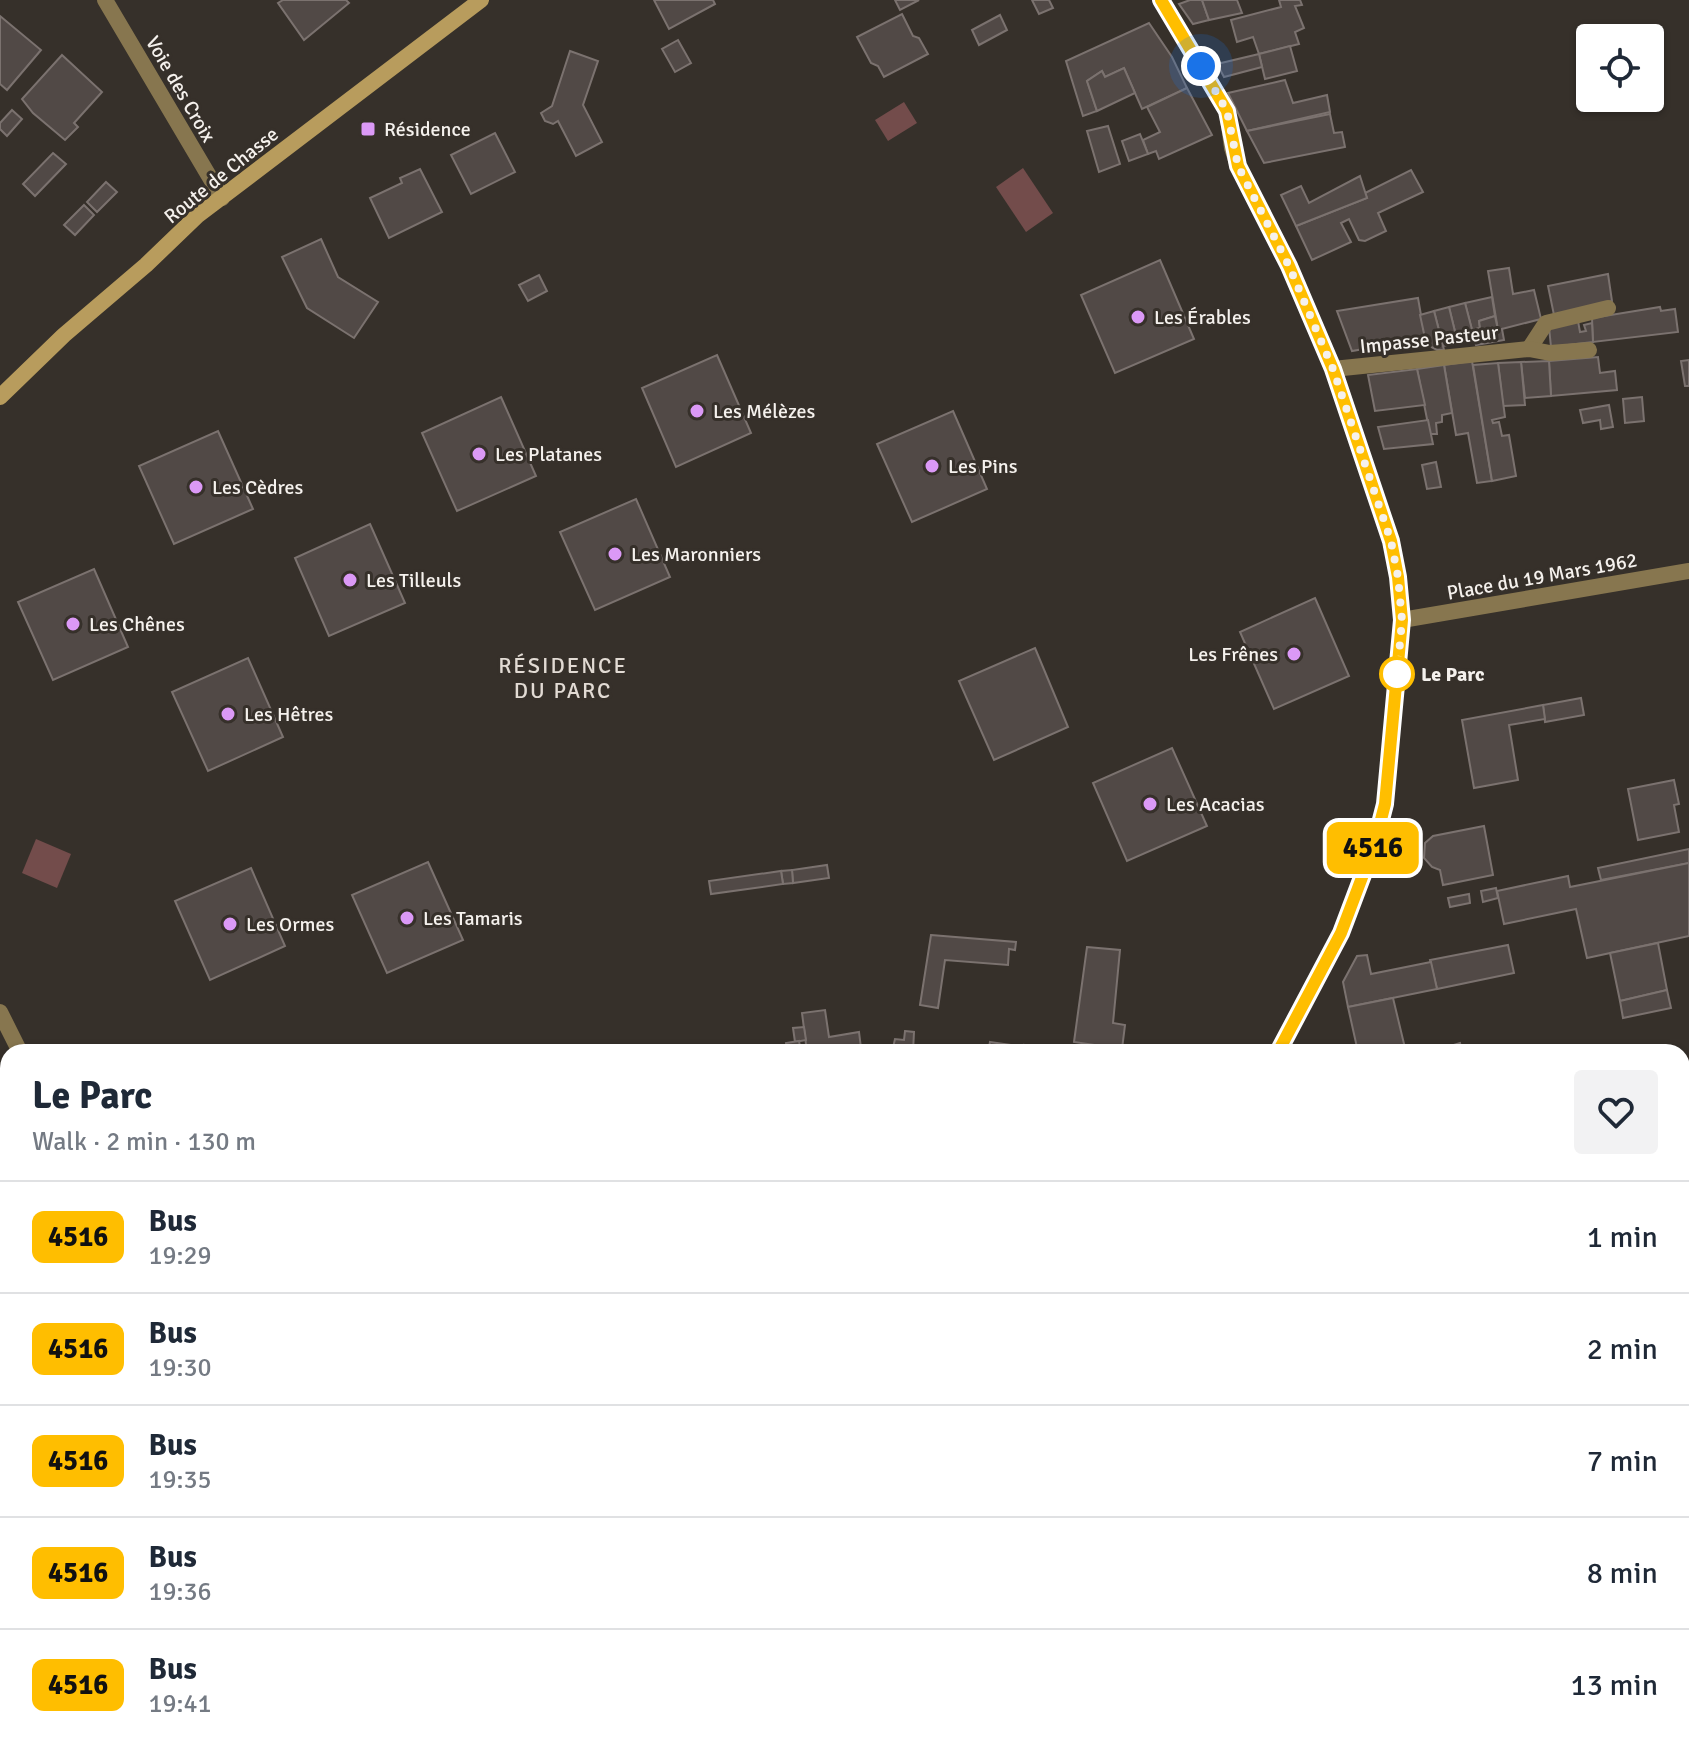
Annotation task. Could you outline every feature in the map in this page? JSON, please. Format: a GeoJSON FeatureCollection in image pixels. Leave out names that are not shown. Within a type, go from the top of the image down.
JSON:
{"type":"FeatureCollection","features":[{"type":"Feature","properties":{"kind":"main road","name":"Route de Chasse"},"geometry":{"type":"LineString","coordinates":[[0,397],[197,216],[481,0]]}},
{"type":"Feature","properties":{"kind":"street","name":"Voie des Croix"},"geometry":{"type":"LineString","coordinates":[[105,0],[222,198]]}},
{"type":"Feature","properties":{"kind":"street"},"geometry":{"type":"LineString","coordinates":[[1161,0],[1227,111],[1238,166],[1289,266],[1333,369],[1391,541],[1398,577],[1402,620],[1387,791],[1375,843],[1341,933],[1282,1044]]}},
{"type":"Feature","properties":{"kind":"street"},"geometry":{"type":"LineString","coordinates":[[1529,349],[1546,323],[1608,308]]}},
{"type":"Feature","properties":{"kind":"street","name":"Impasse Pasteur"},"geometry":{"type":"LineString","coordinates":[[1333,369],[1529,349],[1550,353],[1589,350]]}},
{"type":"Feature","properties":{"kind":"street","name":"Place du 19 Mars 1962"},"geometry":{"type":"LineString","coordinates":[[1402,620],[1689,571]]}},
{"type":"Feature","properties":{"kind":"street"},"geometry":{"type":"LineString","coordinates":[[0,1012],[16,1044]]}},
{"type":"Feature","properties":{"kind":"shaded area"},"geometry":{"type":"Polygon","coordinates":[[[904,102],[917,123],[888,141],[875,120],[904,102]]]}},
{"type":"Feature","properties":{"kind":"shaded area"},"geometry":{"type":"Polygon","coordinates":[[[1023,168],[1053,213],[1026,232],[996,187],[1023,168]]]}},
{"type":"Feature","properties":{"kind":"shaded area"},"geometry":{"type":"Polygon","coordinates":[[[36,839],[71,854],[57,888],[22,873],[36,839]]]}},
{"type":"Feature","properties":{"kind":"building"},"geometry":{"type":"Polygon","coordinates":[[[283,0],[346,0],[349,3],[304,40],[278,3],[283,0]]]}},
{"type":"Feature","properties":{"kind":"building"},"geometry":{"type":"Polygon","coordinates":[[[654,0],[713,0],[715,4],[669,29],[654,0]]]}},
{"type":"Feature","properties":{"kind":"building"},"geometry":{"type":"Polygon","coordinates":[[[895,0],[919,0],[900,10],[895,0]]]}},
{"type":"Feature","properties":{"kind":"building"},"geometry":{"type":"Polygon","coordinates":[[[1032,0],[1049,0],[1053,8],[1039,14],[1032,0]]]}},
{"type":"Feature","properties":{"kind":"building"},"geometry":{"type":"Polygon","coordinates":[[[1202,0],[1209,20],[1193,24],[1179,4],[1202,0]]]}},
{"type":"Feature","properties":{"kind":"building"},"geometry":{"type":"Polygon","coordinates":[[[1202,0],[1237,0],[1242,13],[1209,20],[1202,0]]]}},
{"type":"Feature","properties":{"kind":"building"},"geometry":{"type":"Polygon","coordinates":[[[1279,0],[1300,0],[1302,5],[1295,6],[1304,28],[1295,32],[1299,44],[1259,54],[1253,37],[1237,42],[1231,20],[1281,7],[1279,0]]]}},
{"type":"Feature","properties":{"kind":"building"},"geometry":{"type":"Polygon","coordinates":[[[902,14],[913,36],[919,38],[928,54],[884,77],[878,66],[871,63],[857,37],[902,14]]]}},
{"type":"Feature","properties":{"kind":"building"},"geometry":{"type":"Polygon","coordinates":[[[1000,15],[1007,30],[979,45],[972,30],[1000,15]]]}},
{"type":"Feature","properties":{"kind":"building"},"geometry":{"type":"Polygon","coordinates":[[[0,16],[41,50],[7,90],[0,84],[0,16]]]}},
{"type":"Feature","properties":{"kind":"building"},"geometry":{"type":"Polygon","coordinates":[[[1149,23],[1172,57],[1187,88],[1142,109],[1124,68],[1105,77],[1102,71],[1087,81],[1097,111],[1083,116],[1066,61],[1149,23]]]}},
{"type":"Feature","properties":{"kind":"building"},"geometry":{"type":"Polygon","coordinates":[[[678,40],[691,63],[675,72],[662,49],[678,40]]]}},
{"type":"Feature","properties":{"kind":"building"},"geometry":{"type":"Polygon","coordinates":[[[1290,46],[1297,71],[1265,79],[1259,54],[1290,46]]]}},
{"type":"Feature","properties":{"kind":"building"},"geometry":{"type":"Polygon","coordinates":[[[570,51],[598,61],[583,105],[602,142],[576,156],[558,121],[553,124],[545,121],[541,113],[552,106],[570,51]]]}},
{"type":"Feature","properties":{"kind":"building"},"geometry":{"type":"Polygon","coordinates":[[[1259,54],[1262,67],[1224,77],[1217,64],[1259,54]]]}},
{"type":"Feature","properties":{"kind":"building"},"geometry":{"type":"Polygon","coordinates":[[[62,55],[102,92],[74,123],[78,127],[65,140],[33,113],[22,99],[62,55]]]}},
{"type":"Feature","properties":{"kind":"building"},"geometry":{"type":"Polygon","coordinates":[[[1124,68],[1135,93],[1097,111],[1087,81],[1102,71],[1105,77],[1124,68]]]}},
{"type":"Feature","properties":{"kind":"building"},"geometry":{"type":"Polygon","coordinates":[[[1285,80],[1293,103],[1327,95],[1330,112],[1247,131],[1228,93],[1285,80]]]}},
{"type":"Feature","properties":{"kind":"building"},"geometry":{"type":"Polygon","coordinates":[[[1187,88],[1212,135],[1159,159],[1156,151],[1148,154],[1143,140],[1160,132],[1147,107],[1187,88]]]}},
{"type":"Feature","properties":{"kind":"building"},"geometry":{"type":"Polygon","coordinates":[[[12,110],[22,119],[7,136],[0,129],[0,123],[12,110]]]}},
{"type":"Feature","properties":{"kind":"building"},"geometry":{"type":"Polygon","coordinates":[[[1330,114],[1334,133],[1342,132],[1345,147],[1264,163],[1247,131],[1330,114]]]}},
{"type":"Feature","properties":{"kind":"building"},"geometry":{"type":"Polygon","coordinates":[[[1108,126],[1120,164],[1099,172],[1087,131],[1108,126]]]}},
{"type":"Feature","properties":{"kind":"building"},"geometry":{"type":"Polygon","coordinates":[[[495,133],[515,172],[471,194],[451,155],[495,133]]]}},
{"type":"Feature","properties":{"kind":"building"},"geometry":{"type":"Polygon","coordinates":[[[1140,134],[1148,154],[1129,161],[1122,141],[1140,134]]]}},
{"type":"Feature","properties":{"kind":"building"},"geometry":{"type":"Polygon","coordinates":[[[53,153],[66,164],[35,196],[23,184],[53,153]]]}},
{"type":"Feature","properties":{"kind":"building"},"geometry":{"type":"Polygon","coordinates":[[[420,169],[442,212],[389,238],[370,198],[402,183],[400,178],[420,169]]]}},
{"type":"Feature","properties":{"kind":"building"},"geometry":{"type":"Polygon","coordinates":[[[1411,170],[1423,192],[1378,213],[1386,231],[1365,241],[1359,240],[1349,219],[1341,223],[1351,242],[1312,260],[1296,226],[1367,198],[1365,193],[1411,170]]]}},
{"type":"Feature","properties":{"kind":"building"},"geometry":{"type":"Polygon","coordinates":[[[1360,176],[1367,198],[1296,226],[1281,195],[1301,186],[1309,203],[1360,176]]]}},
{"type":"Feature","properties":{"kind":"building"},"geometry":{"type":"Polygon","coordinates":[[[106,182],[117,192],[97,212],[87,202],[106,182]]]}},
{"type":"Feature","properties":{"kind":"building"},"geometry":{"type":"Polygon","coordinates":[[[84,205],[94,215],[75,235],[64,225],[84,205]]]}},
{"type":"Feature","properties":{"kind":"building"},"geometry":{"type":"Polygon","coordinates":[[[321,239],[338,277],[378,302],[354,338],[307,308],[282,257],[321,239]]]}},
{"type":"Feature","properties":{"kind":"building","name":"Les Érables"},"geometry":{"type":"Polygon","coordinates":[[[1160,260],[1194,339],[1115,373],[1081,295],[1160,260]]]}},
{"type":"Feature","properties":{"kind":"building"},"geometry":{"type":"Polygon","coordinates":[[[1509,268],[1513,294],[1534,290],[1541,319],[1498,330],[1488,271],[1509,268]]]}},
{"type":"Feature","properties":{"kind":"building"},"geometry":{"type":"Polygon","coordinates":[[[1608,274],[1612,301],[1554,315],[1548,286],[1608,274]]]}},
{"type":"Feature","properties":{"kind":"building"},"geometry":{"type":"Polygon","coordinates":[[[539,275],[547,291],[528,301],[519,285],[539,275]]]}},
{"type":"Feature","properties":{"kind":"building"},"geometry":{"type":"Polygon","coordinates":[[[1492,297],[1495,316],[1479,321],[1480,328],[1472,330],[1465,303],[1492,297]]]}},
{"type":"Feature","properties":{"kind":"building"},"geometry":{"type":"Polygon","coordinates":[[[1418,298],[1425,338],[1352,351],[1337,311],[1418,298]]]}},
{"type":"Feature","properties":{"kind":"building"},"geometry":{"type":"Polygon","coordinates":[[[1465,303],[1475,341],[1458,344],[1449,307],[1465,303]]]}},
{"type":"Feature","properties":{"kind":"building"},"geometry":{"type":"Polygon","coordinates":[[[1449,307],[1458,344],[1443,346],[1434,311],[1449,307]]]}},
{"type":"Feature","properties":{"kind":"building"},"geometry":{"type":"Polygon","coordinates":[[[1660,307],[1661,311],[1675,309],[1678,332],[1593,342],[1592,318],[1660,307]]]}},
{"type":"Feature","properties":{"kind":"building"},"geometry":{"type":"Polygon","coordinates":[[[1434,311],[1444,350],[1424,343],[1420,315],[1434,311]]]}},
{"type":"Feature","properties":{"kind":"building"},"geometry":{"type":"Polygon","coordinates":[[[1495,316],[1504,340],[1476,345],[1472,330],[1480,328],[1479,321],[1495,316]]]}},
{"type":"Feature","properties":{"kind":"building"},"geometry":{"type":"Polygon","coordinates":[[[1578,321],[1580,332],[1586,331],[1584,325],[1592,323],[1593,342],[1551,347],[1549,327],[1578,321]]]}},
{"type":"Feature","properties":{"kind":"building","name":"Les Mélèzes"},"geometry":{"type":"Polygon","coordinates":[[[717,355],[751,433],[676,467],[642,388],[717,355]]]}},
{"type":"Feature","properties":{"kind":"building"},"geometry":{"type":"Polygon","coordinates":[[[1598,357],[1600,373],[1615,371],[1617,390],[1551,396],[1549,361],[1598,357]]]}},
{"type":"Feature","properties":{"kind":"building"},"geometry":{"type":"Polygon","coordinates":[[[1689,360],[1689,386],[1685,386],[1681,361],[1689,360]]]}},
{"type":"Feature","properties":{"kind":"building"},"geometry":{"type":"Polygon","coordinates":[[[1472,361],[1492,481],[1477,483],[1468,433],[1456,435],[1444,365],[1472,361]]]}},
{"type":"Feature","properties":{"kind":"building"},"geometry":{"type":"Polygon","coordinates":[[[1549,361],[1551,396],[1525,398],[1521,362],[1549,361]]]}},
{"type":"Feature","properties":{"kind":"building"},"geometry":{"type":"Polygon","coordinates":[[[1521,362],[1525,405],[1503,406],[1498,363],[1521,362]]]}},
{"type":"Feature","properties":{"kind":"building"},"geometry":{"type":"Polygon","coordinates":[[[1498,363],[1505,417],[1492,420],[1493,423],[1499,422],[1502,436],[1509,435],[1516,476],[1492,481],[1473,365],[1498,363]]]}},
{"type":"Feature","properties":{"kind":"building"},"geometry":{"type":"Polygon","coordinates":[[[1444,365],[1452,413],[1442,415],[1442,422],[1436,423],[1437,434],[1430,434],[1417,369],[1444,365]]]}},
{"type":"Feature","properties":{"kind":"building"},"geometry":{"type":"Polygon","coordinates":[[[1417,369],[1425,405],[1375,411],[1368,375],[1417,369]]]}},
{"type":"Feature","properties":{"kind":"building","name":"Les Platanes"},"geometry":{"type":"Polygon","coordinates":[[[501,397],[536,476],[457,511],[422,433],[501,397]]]}},
{"type":"Feature","properties":{"kind":"building"},"geometry":{"type":"Polygon","coordinates":[[[1642,397],[1644,421],[1625,423],[1623,399],[1642,397]]]}},
{"type":"Feature","properties":{"kind":"building"},"geometry":{"type":"Polygon","coordinates":[[[1609,405],[1613,427],[1601,429],[1600,420],[1583,423],[1580,410],[1609,405]]]}},
{"type":"Feature","properties":{"kind":"building","name":"Les Pins"},"geometry":{"type":"Polygon","coordinates":[[[953,411],[987,489],[912,522],[877,444],[953,411]]]}},
{"type":"Feature","properties":{"kind":"building"},"geometry":{"type":"Polygon","coordinates":[[[1428,420],[1433,444],[1384,449],[1378,427],[1428,420]]]}},
{"type":"Feature","properties":{"kind":"building","name":"Les Cèdres"},"geometry":{"type":"Polygon","coordinates":[[[218,431],[253,509],[174,544],[139,466],[218,431]]]}},
{"type":"Feature","properties":{"kind":"building"},"geometry":{"type":"Polygon","coordinates":[[[1436,462],[1441,487],[1427,489],[1422,465],[1436,462]]]}},
{"type":"Feature","properties":{"kind":"building","name":"Les Maronniers"},"geometry":{"type":"Polygon","coordinates":[[[636,499],[670,577],[595,610],[560,532],[636,499]]]}},
{"type":"Feature","properties":{"kind":"building","name":"Les Tilleuls"},"geometry":{"type":"Polygon","coordinates":[[[370,524],[405,603],[329,636],[295,558],[370,524]]]}},
{"type":"Feature","properties":{"kind":"building","name":"Les Chênes"},"geometry":{"type":"Polygon","coordinates":[[[94,569],[128,647],[53,680],[18,602],[94,569]]]}},
{"type":"Feature","properties":{"kind":"building","name":"Les Frênes"},"geometry":{"type":"Polygon","coordinates":[[[1315,598],[1349,676],[1274,709],[1240,632],[1315,598]]]}},
{"type":"Feature","properties":{"kind":"building"},"geometry":{"type":"Polygon","coordinates":[[[1035,648],[1068,727],[994,760],[959,681],[1035,648]]]}},
{"type":"Feature","properties":{"kind":"building","name":"Les Hêtres"},"geometry":{"type":"Polygon","coordinates":[[[248,658],[283,737],[208,771],[172,692],[248,658]]]}},
{"type":"Feature","properties":{"kind":"building"},"geometry":{"type":"Polygon","coordinates":[[[1581,698],[1584,715],[1545,722],[1543,705],[1581,698]]]}},
{"type":"Feature","properties":{"kind":"building"},"geometry":{"type":"Polygon","coordinates":[[[1543,705],[1545,719],[1509,725],[1518,780],[1474,788],[1462,720],[1543,705]]]}},
{"type":"Feature","properties":{"kind":"building","name":"Les Acacias"},"geometry":{"type":"Polygon","coordinates":[[[1172,748],[1207,826],[1127,861],[1093,783],[1172,748]]]}},
{"type":"Feature","properties":{"kind":"building"},"geometry":{"type":"Polygon","coordinates":[[[1674,780],[1679,804],[1674,805],[1679,832],[1638,840],[1628,789],[1674,780]]]}},
{"type":"Feature","properties":{"kind":"building"},"geometry":{"type":"Polygon","coordinates":[[[1484,826],[1493,875],[1443,885],[1440,870],[1424,858],[1425,843],[1433,836],[1484,826]]]}},
{"type":"Feature","properties":{"kind":"building"},"geometry":{"type":"Polygon","coordinates":[[[1689,849],[1689,863],[1601,880],[1598,868],[1689,849]]]}},
{"type":"Feature","properties":{"kind":"building","name":"Les Tamaris"},"geometry":{"type":"Polygon","coordinates":[[[428,862],[463,940],[387,973],[352,895],[428,862]]]}},
{"type":"Feature","properties":{"kind":"building"},"geometry":{"type":"Polygon","coordinates":[[[1689,863],[1689,936],[1587,958],[1576,909],[1504,924],[1497,891],[1568,876],[1570,887],[1689,863]]]}},
{"type":"Feature","properties":{"kind":"building"},"geometry":{"type":"Polygon","coordinates":[[[827,865],[829,878],[793,883],[792,870],[827,865]]]}},
{"type":"Feature","properties":{"kind":"building","name":"Les Ormes"},"geometry":{"type":"Polygon","coordinates":[[[251,868],[285,946],[210,980],[175,901],[251,868]]]}},
{"type":"Feature","properties":{"kind":"building"},"geometry":{"type":"Polygon","coordinates":[[[792,870],[793,883],[783,884],[781,871],[792,870]]]}},
{"type":"Feature","properties":{"kind":"building"},"geometry":{"type":"Polygon","coordinates":[[[781,871],[783,884],[711,894],[709,881],[781,871]]]}},
{"type":"Feature","properties":{"kind":"building"},"geometry":{"type":"Polygon","coordinates":[[[1496,888],[1498,898],[1483,902],[1481,891],[1496,888]]]}},
{"type":"Feature","properties":{"kind":"building"},"geometry":{"type":"Polygon","coordinates":[[[1469,894],[1470,903],[1450,907],[1448,898],[1469,894]]]}},
{"type":"Feature","properties":{"kind":"building"},"geometry":{"type":"Polygon","coordinates":[[[931,935],[1016,942],[1015,950],[1009,949],[1008,965],[945,960],[938,1008],[920,1005],[931,935]]]}},
{"type":"Feature","properties":{"kind":"building"},"geometry":{"type":"Polygon","coordinates":[[[1658,943],[1667,990],[1620,1001],[1610,953],[1658,943]]]}},
{"type":"Feature","properties":{"kind":"building"},"geometry":{"type":"Polygon","coordinates":[[[1508,945],[1514,973],[1437,989],[1430,960],[1508,945]]]}},
{"type":"Feature","properties":{"kind":"building"},"geometry":{"type":"Polygon","coordinates":[[[1087,947],[1120,950],[1113,1023],[1125,1025],[1123,1044],[1074,1042],[1087,947]]]}},
{"type":"Feature","properties":{"kind":"building"},"geometry":{"type":"Polygon","coordinates":[[[1367,955],[1371,974],[1431,962],[1437,989],[1348,1007],[1343,982],[1357,956],[1367,955]]]}},
{"type":"Feature","properties":{"kind":"building"},"geometry":{"type":"Polygon","coordinates":[[[1667,990],[1671,1008],[1623,1018],[1620,1001],[1667,990]]]}},
{"type":"Feature","properties":{"kind":"building"},"geometry":{"type":"Polygon","coordinates":[[[1393,998],[1404,1044],[1356,1044],[1348,1007],[1393,998]]]}},
{"type":"Feature","properties":{"kind":"building"},"geometry":{"type":"Polygon","coordinates":[[[825,1010],[829,1037],[859,1032],[860,1044],[806,1044],[802,1013],[825,1010]]]}},
{"type":"Feature","properties":{"kind":"building"},"geometry":{"type":"Polygon","coordinates":[[[804,1027],[806,1040],[795,1042],[793,1028],[804,1027]]]}},
{"type":"Feature","properties":{"kind":"building"},"geometry":{"type":"Polygon","coordinates":[[[905,1031],[914,1032],[913,1044],[894,1044],[895,1039],[904,1040],[905,1031]]]}},
{"type":"Feature","properties":{"kind":"bus line","name":"4516"},"geometry":{"type":"LineString","coordinates":[[1161,0],[1227,111],[1238,166],[1289,266],[1333,369],[1391,541],[1398,577],[1402,620],[1385,804],[1375,843],[1341,933],[1282,1044]]}},
{"type":"Feature","properties":{"kind":"place","name":"Résidence"},"geometry":{"type":"Point","coordinates":[368,129]}},
{"type":"Feature","properties":{"kind":"place","name":"Les Érables"},"geometry":{"type":"Point","coordinates":[1138,317]}},
{"type":"Feature","properties":{"kind":"place","name":"Les Mélèzes"},"geometry":{"type":"Point","coordinates":[697,411]}},
{"type":"Feature","properties":{"kind":"place","name":"Les Platanes"},"geometry":{"type":"Point","coordinates":[479,454]}},
{"type":"Feature","properties":{"kind":"place","name":"Les Pins"},"geometry":{"type":"Point","coordinates":[932,466]}},
{"type":"Feature","properties":{"kind":"place","name":"Les Cèdres"},"geometry":{"type":"Point","coordinates":[196,487]}},
{"type":"Feature","properties":{"kind":"place","name":"Les Maronniers"},"geometry":{"type":"Point","coordinates":[615,554]}},
{"type":"Feature","properties":{"kind":"place","name":"Les Tilleuls"},"geometry":{"type":"Point","coordinates":[350,580]}},
{"type":"Feature","properties":{"kind":"place","name":"Les Chênes"},"geometry":{"type":"Point","coordinates":[73,624]}},
{"type":"Feature","properties":{"kind":"place","name":"Les Frênes"},"geometry":{"type":"Point","coordinates":[1294,654]}},
{"type":"Feature","properties":{"kind":"place","name":"Le Parc"},"geometry":{"type":"Point","coordinates":[1397,674]}},
{"type":"Feature","properties":{"kind":"place","name":"Les Hêtres"},"geometry":{"type":"Point","coordinates":[228,714]}},
{"type":"Feature","properties":{"kind":"place","name":"Les Acacias"},"geometry":{"type":"Point","coordinates":[1150,804]}},
{"type":"Feature","properties":{"kind":"place","name":"Les Tamaris"},"geometry":{"type":"Point","coordinates":[407,918]}},
{"type":"Feature","properties":{"kind":"place","name":"Les Ormes"},"geometry":{"type":"Point","coordinates":[230,924]}},
{"type":"Feature","properties":{"kind":"district","name":"RÉSIDENCE DU PARC"},"geometry":{"type":"Point","coordinates":[563,678]}},
{"type":"Feature","properties":{"kind":"route"},"geometry":{"type":"LineString","coordinates":[[1201,66],[1227,111],[1238,166],[1289,266],[1333,369],[1391,541],[1402,620],[1397,677],[1397,674]]}}]}
